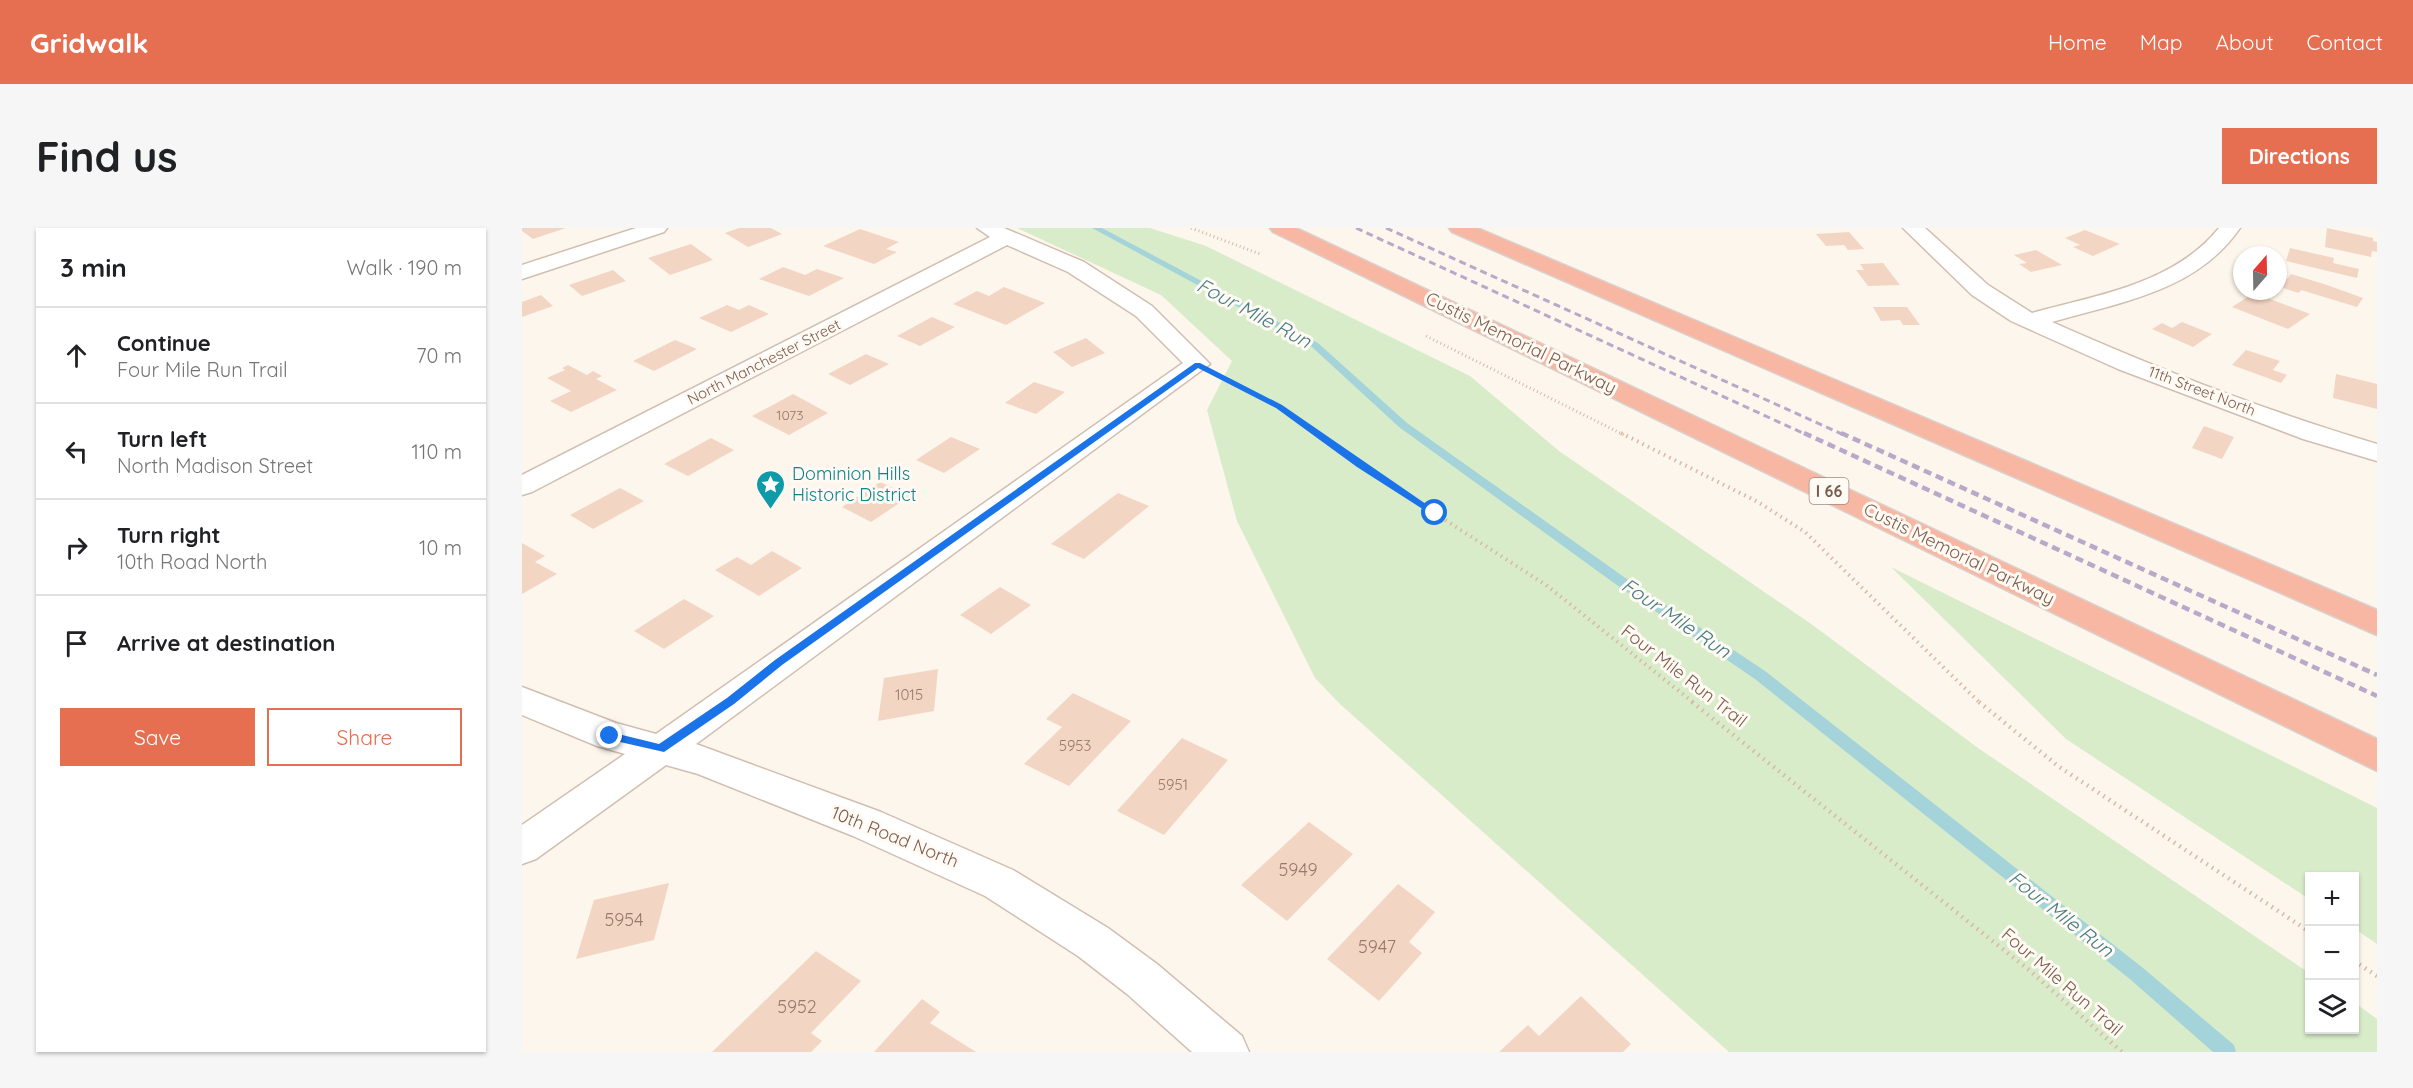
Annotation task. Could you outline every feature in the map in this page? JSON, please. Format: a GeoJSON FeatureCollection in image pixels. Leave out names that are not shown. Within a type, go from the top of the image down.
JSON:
{"type":"FeatureCollection","features":[{"type":"Feature","properties":{"kind":"highway","name":"Custis Memorial Parkway"},"geometry":{"type":"LineString","coordinates":[[1280,228],[2377,756]]}},
{"type":"Feature","properties":{"kind":"highway"},"geometry":{"type":"LineString","coordinates":[[1459,228],[2377,623]]}},
{"type":"Feature","properties":{"kind":"street"},"geometry":{"type":"LineString","coordinates":[[522,272],[657,228]]}},
{"type":"Feature","properties":{"kind":"street","name":"11th Street North"},"geometry":{"type":"LineString","coordinates":[[1913,228],[1980,290],[2030,321],[2127,364],[2312,433],[2377,453]]}},
{"type":"Feature","properties":{"kind":"street"},"geometry":{"type":"LineString","coordinates":[[2030,321],[2174,276],[2205,256],[2222,241],[2230,228]]}},
{"type":"Feature","properties":{"kind":"street"},"geometry":{"type":"LineString","coordinates":[[522,847],[730,701],[779,663],[1198,364],[1144,311],[1076,267],[996,232]]}},
{"type":"Feature","properties":{"kind":"street","name":"North Manchester Street"},"geometry":{"type":"LineString","coordinates":[[522,486],[996,232]]}},
{"type":"Feature","properties":{"kind":"street","name":"10th Road North"},"geometry":{"type":"LineString","coordinates":[[522,700],[610,736],[704,761],[867,824],[999,883],[1093,942],[1142,979],[1226,1052]]}},
{"type":"Feature","properties":{"kind":"path"},"geometry":{"type":"LineString","coordinates":[[1191,228],[1261,255]]}},
{"type":"Feature","properties":{"kind":"path"},"geometry":{"type":"LineString","coordinates":[[1422,334],[1758,502],[1805,532],[1981,704],[2058,766],[2305,929]]}},
{"type":"Feature","properties":{"kind":"path","name":"Four Mile Run Trail"},"geometry":{"type":"LineString","coordinates":[[1198,364],[1279,407],[1360,465],[1546,585],[2029,970],[2122,1052]]}},
{"type":"Feature","properties":{"kind":"path"},"geometry":{"type":"LineString","coordinates":[[2359,964],[2377,976]]}},
{"type":"Feature","properties":{"kind":"green space"},"geometry":{"type":"Polygon","coordinates":[[[1017,228],[1150,228],[1206,246],[1470,376],[1559,451],[1814,626],[1978,748],[2305,970],[2305,1034],[2359,1034],[2359,1006],[2377,1019],[2377,1052],[1729,1052],[1340,704],[1315,678],[1237,521],[1207,410],[1232,361],[1161,295],[1017,228]]]}},
{"type":"Feature","properties":{"kind":"green space"},"geometry":{"type":"Polygon","coordinates":[[[1891,567],[2377,808],[2377,944],[2359,932],[2359,872],[2305,872],[2305,896],[2066,739],[1891,567]]]}},
{"type":"Feature","properties":{"kind":"building"},"geometry":{"type":"Polygon","coordinates":[[[522,228],[566,228],[533,239],[522,231],[522,228]]]}},
{"type":"Feature","properties":{"kind":"building"},"geometry":{"type":"Polygon","coordinates":[[[739,228],[771,228],[782,234],[748,247],[725,233],[739,228]]]}},
{"type":"Feature","properties":{"kind":"building"},"geometry":{"type":"Polygon","coordinates":[[[2327,228],[2373,238],[2373,241],[2377,242],[2377,252],[2372,251],[2371,257],[2325,247],[2327,228]]]}},
{"type":"Feature","properties":{"kind":"building"},"geometry":{"type":"Polygon","coordinates":[[[860,229],[899,242],[886,249],[897,252],[874,264],[823,246],[860,229]]]}},
{"type":"Feature","properties":{"kind":"building"},"geometry":{"type":"Polygon","coordinates":[[[2085,230],[2120,244],[2093,256],[2073,247],[2080,245],[2065,238],[2085,230]]]}},
{"type":"Feature","properties":{"kind":"building"},"geometry":{"type":"Polygon","coordinates":[[[1849,232],[1864,249],[1848,250],[1844,245],[1826,246],[1816,234],[1849,232]]]}},
{"type":"Feature","properties":{"kind":"building"},"geometry":{"type":"Polygon","coordinates":[[[691,244],[713,260],[670,275],[648,258],[691,244]]]}},
{"type":"Feature","properties":{"kind":"building"},"geometry":{"type":"Polygon","coordinates":[[[2290,248],[2334,258],[2333,263],[2359,269],[2357,278],[2287,261],[2290,248]]]}},
{"type":"Feature","properties":{"kind":"building"},"geometry":{"type":"Polygon","coordinates":[[[2036,250],[2062,265],[2031,272],[2019,264],[2027,263],[2014,255],[2036,250]]]}},
{"type":"Feature","properties":{"kind":"building"},"geometry":{"type":"Polygon","coordinates":[[[1883,263],[1900,285],[1868,286],[1856,270],[1864,270],[1860,264],[1883,263]]]}},
{"type":"Feature","properties":{"kind":"building"},"geometry":{"type":"Polygon","coordinates":[[[783,267],[805,275],[817,269],[844,278],[809,296],[759,279],[783,267]]]}},
{"type":"Feature","properties":{"kind":"building"},"geometry":{"type":"Polygon","coordinates":[[[613,270],[626,281],[582,296],[569,285],[613,270]]]}},
{"type":"Feature","properties":{"kind":"building"},"geometry":{"type":"Polygon","coordinates":[[[2291,274],[2363,298],[2357,307],[2301,290],[2299,293],[2287,289],[2287,279],[2291,274]]]}},
{"type":"Feature","properties":{"kind":"building"},"geometry":{"type":"Polygon","coordinates":[[[1004,287],[1045,303],[1006,325],[953,304],[977,291],[989,296],[1004,287]]]}},
{"type":"Feature","properties":{"kind":"building"},"geometry":{"type":"Polygon","coordinates":[[[541,295],[553,306],[522,317],[522,302],[541,295]]]}},
{"type":"Feature","properties":{"kind":"building"},"geometry":{"type":"Polygon","coordinates":[[[2243,300],[2273,300],[2310,314],[2288,329],[2232,307],[2243,300]]]}},
{"type":"Feature","properties":{"kind":"building"},"geometry":{"type":"Polygon","coordinates":[[[727,305],[739,310],[749,305],[769,314],[731,332],[699,318],[727,305]]]}},
{"type":"Feature","properties":{"kind":"building"},"geometry":{"type":"Polygon","coordinates":[[[1873,307],[1907,307],[1920,325],[1903,325],[1900,320],[1881,321],[1873,307]]]}},
{"type":"Feature","properties":{"kind":"building"},"geometry":{"type":"Polygon","coordinates":[[[932,317],[955,327],[920,346],[897,336],[932,317]]]}},
{"type":"Feature","properties":{"kind":"building"},"geometry":{"type":"Polygon","coordinates":[[[2182,322],[2212,334],[2193,347],[2152,329],[2162,323],[2172,328],[2182,322]]]}},
{"type":"Feature","properties":{"kind":"building"},"geometry":{"type":"Polygon","coordinates":[[[1086,338],[1105,353],[1072,367],[1053,352],[1086,338]]]}},
{"type":"Feature","properties":{"kind":"building"},"geometry":{"type":"Polygon","coordinates":[[[675,340],[697,349],[654,371],[633,361],[675,340]]]}},
{"type":"Feature","properties":{"kind":"building"},"geometry":{"type":"Polygon","coordinates":[[[2246,350],[2280,361],[2273,370],[2287,375],[2281,383],[2232,365],[2246,350]]]}},
{"type":"Feature","properties":{"kind":"building"},"geometry":{"type":"Polygon","coordinates":[[[866,354],[889,364],[850,385],[828,374],[866,354]]]}},
{"type":"Feature","properties":{"kind":"building"},"geometry":{"type":"Polygon","coordinates":[[[568,365],[587,375],[593,371],[602,376],[596,379],[617,390],[571,412],[550,401],[571,391],[547,378],[565,370],[562,368],[568,365]]]}},
{"type":"Feature","properties":{"kind":"building"},"geometry":{"type":"Polygon","coordinates":[[[2336,374],[2377,384],[2377,409],[2333,398],[2336,374]]]}},
{"type":"Feature","properties":{"kind":"building"},"geometry":{"type":"Polygon","coordinates":[[[1034,382],[1065,392],[1036,414],[1005,403],[1034,382]]]}},
{"type":"Feature","properties":{"kind":"building"},"geometry":{"type":"Polygon","coordinates":[[[793,394],[828,413],[789,435],[752,416],[793,394]]]}},
{"type":"Feature","properties":{"kind":"building"},"geometry":{"type":"Polygon","coordinates":[[[2204,426],[2234,437],[2222,459],[2192,448],[2204,426]]]}},
{"type":"Feature","properties":{"kind":"building"},"geometry":{"type":"Polygon","coordinates":[[[951,437],[980,449],[944,473],[916,460],[951,437]]]}},
{"type":"Feature","properties":{"kind":"building"},"geometry":{"type":"Polygon","coordinates":[[[711,438],[734,450],[688,476],[664,464],[711,438]]]}},
{"type":"Feature","properties":{"kind":"building"},"geometry":{"type":"Polygon","coordinates":[[[880,482],[910,496],[871,522],[842,507],[880,482]]]}},
{"type":"Feature","properties":{"kind":"building"},"geometry":{"type":"Polygon","coordinates":[[[620,488],[644,501],[593,529],[570,515],[620,488]]]}},
{"type":"Feature","properties":{"kind":"building"},"geometry":{"type":"Polygon","coordinates":[[[1118,493],[1149,506],[1084,559],[1051,544],[1118,493]]]}},
{"type":"Feature","properties":{"kind":"building"},"geometry":{"type":"Polygon","coordinates":[[[522,543],[545,556],[535,562],[557,574],[522,594],[522,543]]]}},
{"type":"Feature","properties":{"kind":"building"},"geometry":{"type":"Polygon","coordinates":[[[772,551],[802,568],[759,596],[715,570],[737,557],[751,565],[772,551]]]}},
{"type":"Feature","properties":{"kind":"building"},"geometry":{"type":"Polygon","coordinates":[[[1000,587],[1031,605],[991,634],[960,615],[1000,587]]]}},
{"type":"Feature","properties":{"kind":"building"},"geometry":{"type":"Polygon","coordinates":[[[684,599],[714,616],[664,649],[634,631],[684,599]]]}},
{"type":"Feature","properties":{"kind":"building"},"geometry":{"type":"Polygon","coordinates":[[[938,669],[934,711],[878,721],[884,678],[938,669]]]}},
{"type":"Feature","properties":{"kind":"building"},"geometry":{"type":"Polygon","coordinates":[[[1073,693],[1131,721],[1069,786],[1024,764],[1062,727],[1046,719],[1073,693]]]}},
{"type":"Feature","properties":{"kind":"building"},"geometry":{"type":"Polygon","coordinates":[[[1182,738],[1228,760],[1164,835],[1117,811],[1182,738]]]}},
{"type":"Feature","properties":{"kind":"building"},"geometry":{"type":"Polygon","coordinates":[[[1309,822],[1353,854],[1287,921],[1241,885],[1309,822]]]}},
{"type":"Feature","properties":{"kind":"building"},"geometry":{"type":"Polygon","coordinates":[[[669,883],[654,940],[576,959],[594,900],[669,883]]]}},
{"type":"Feature","properties":{"kind":"building"},"geometry":{"type":"Polygon","coordinates":[[[1398,884],[1435,912],[1409,942],[1422,953],[1379,1001],[1327,959],[1398,884]]]}},
{"type":"Feature","properties":{"kind":"building"},"geometry":{"type":"Polygon","coordinates":[[[816,951],[861,981],[811,1033],[822,1041],[811,1052],[712,1052],[816,951]]]}},
{"type":"Feature","properties":{"kind":"building"},"geometry":{"type":"Polygon","coordinates":[[[1581,996],[1631,1044],[1623,1052],[1499,1052],[1528,1025],[1539,1036],[1581,996]]]}},
{"type":"Feature","properties":{"kind":"building"},"geometry":{"type":"Polygon","coordinates":[[[922,999],[940,1012],[930,1023],[976,1052],[874,1052],[922,999]]]}},
{"type":"Feature","properties":{"kind":"waterway","name":"Four Mile Run"},"geometry":{"type":"LineString","coordinates":[[1096,228],[1315,345],[1403,425],[1619,580],[1760,675],[2137,974],[2227,1052]]}},
{"type":"Feature","properties":{"kind":"railway"},"geometry":{"type":"LineString","coordinates":[[1356,228],[1807,435]]}},
{"type":"Feature","properties":{"kind":"railway"},"geometry":{"type":"LineString","coordinates":[[1386,228],[1844,435]]}},
{"type":"Feature","properties":{"kind":"railway"},"geometry":{"type":"LineString","coordinates":[[1804,433],[2377,696]]}},
{"type":"Feature","properties":{"kind":"railway"},"geometry":{"type":"LineString","coordinates":[[1841,433],[2377,675]]}},
{"type":"Feature","properties":{"kind":"place","name":"Dominion Hills Historic District"},"geometry":{"type":"Point","coordinates":[771,510]}},
{"type":"Feature","properties":{"kind":"route"},"geometry":{"type":"LineString","coordinates":[[610,736],[660,749],[1198,364],[1279,407],[1360,465],[1435,513]]}}]}
